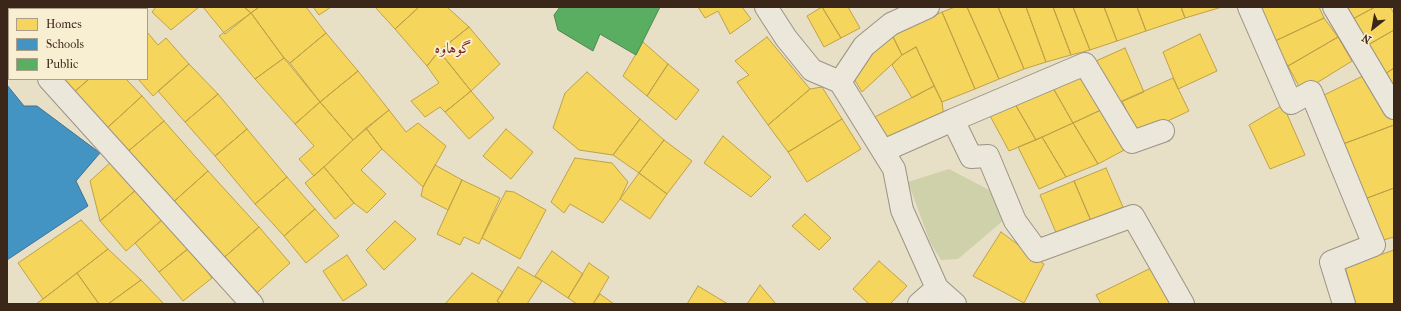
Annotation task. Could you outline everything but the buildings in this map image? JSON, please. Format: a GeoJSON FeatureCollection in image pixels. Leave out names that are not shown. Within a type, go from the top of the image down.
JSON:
{"type":"FeatureCollection","features":[{"type":"Feature","properties":{"kind":"street"},"geometry":{"type":"LineString","coordinates":[[766,7],[786,38],[812,70],[840,82],[894,169],[902,210],[937,288],[955,304]]}},
{"type":"Feature","properties":{"kind":"street"},"geometry":{"type":"LineString","coordinates":[[840,82],[864,46],[891,24],[928,7]]}},
{"type":"Feature","properties":{"kind":"street"},"geometry":{"type":"LineString","coordinates":[[1249,7],[1291,103],[1310,92],[1374,245],[1330,262],[1344,304]]}},
{"type":"Feature","properties":{"kind":"street"},"geometry":{"type":"LineString","coordinates":[[1334,7],[1394,108]]}},
{"type":"Feature","properties":{"kind":"street"},"geometry":{"type":"LineString","coordinates":[[883,151],[1085,64],[1132,142],[1163,131]]}},
{"type":"Feature","properties":{"kind":"street"},"geometry":{"type":"LineString","coordinates":[[50,80],[252,304]]}},
{"type":"Feature","properties":{"kind":"street"},"geometry":{"type":"LineString","coordinates":[[953,120],[971,157],[988,156],[1015,221],[1038,251],[1133,216],[1183,304]]}},
{"type":"Feature","properties":{"kind":"street"},"geometry":{"type":"LineString","coordinates":[[919,304],[937,288]]}},
{"type":"Feature","properties":{"kind":"green space"},"geometry":{"type":"Polygon","coordinates":[[[949,169],[991,191],[1004,220],[958,259],[941,260],[930,242],[908,182],[949,169]]]}},
{"type":"Feature","properties":{"kind":"district","name":"گوہاوہ"},"geometry":{"type":"Point","coordinates":[453,49]}}]}
